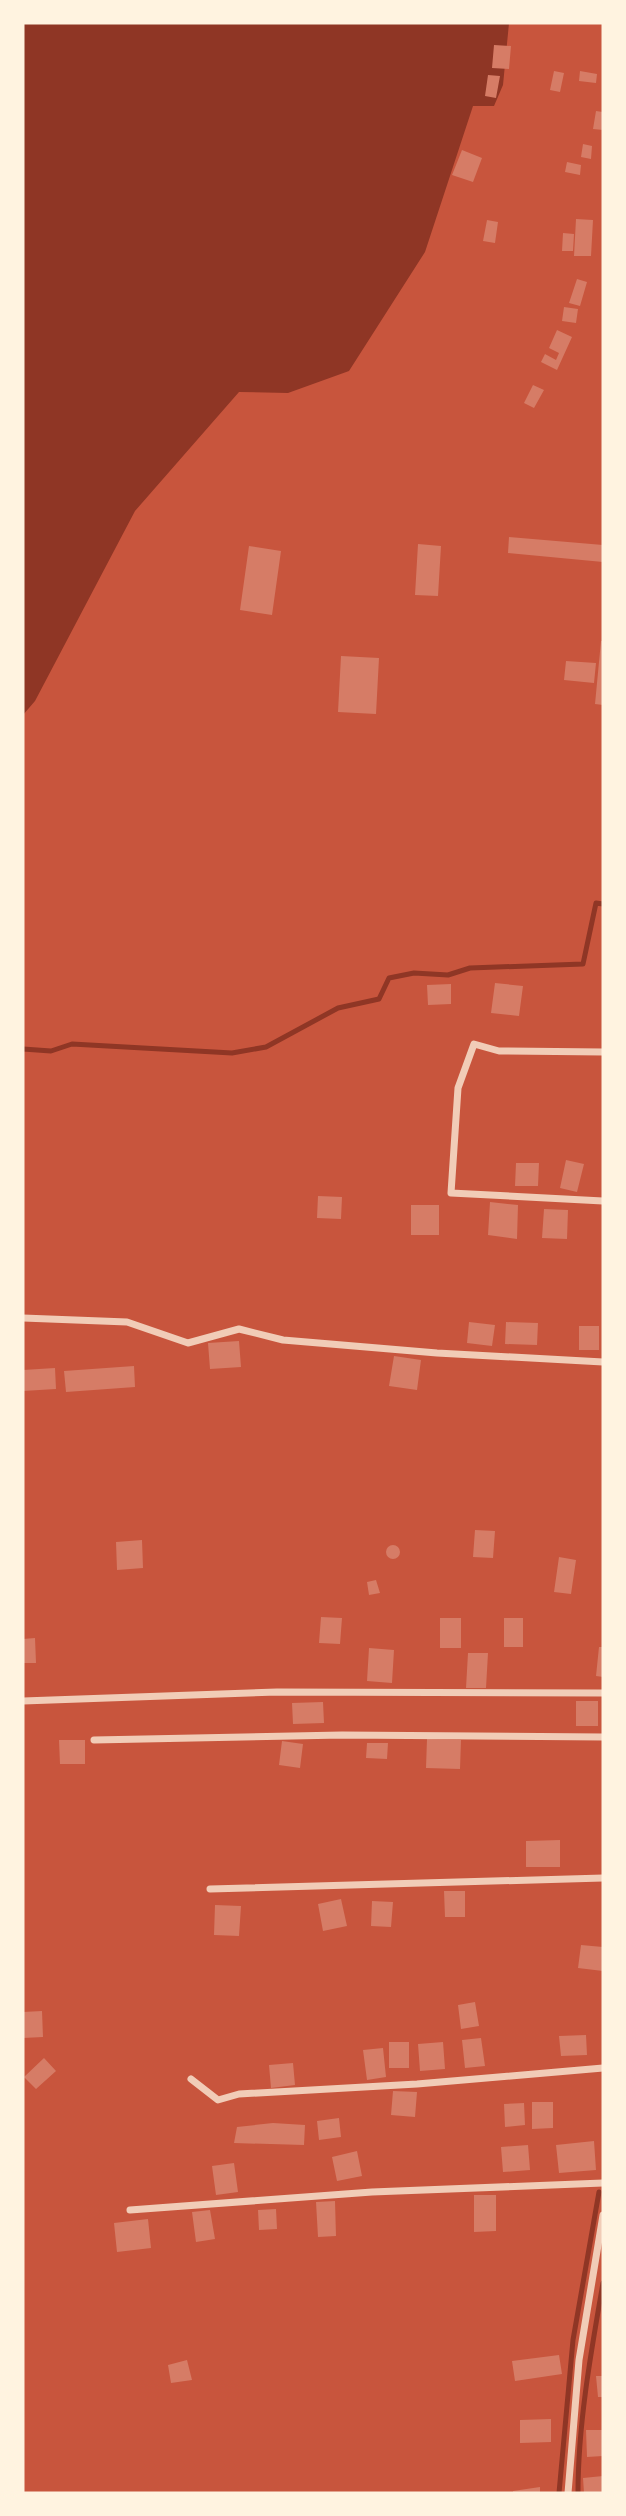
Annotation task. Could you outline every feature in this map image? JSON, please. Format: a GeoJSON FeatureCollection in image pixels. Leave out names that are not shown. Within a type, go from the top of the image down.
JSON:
{"type":"FeatureCollection","features":[{"type":"Feature","properties":{"kind":"street"},"geometry":{"type":"LineString","coordinates":[[603,1052],[499,1051],[474,1044],[458,1088],[451,1193],[603,1201]]}},
{"type":"Feature","properties":{"kind":"street"},"geometry":{"type":"LineString","coordinates":[[23,1318],[127,1322],[188,1343],[239,1329],[296,1341],[437,1353],[603,1362]]}},
{"type":"Feature","properties":{"kind":"street"},"geometry":{"type":"LineString","coordinates":[[23,1701],[277,1692],[603,1693]]}},
{"type":"Feature","properties":{"kind":"street"},"geometry":{"type":"LineString","coordinates":[[94,1740],[342,1735],[603,1737]]}},
{"type":"Feature","properties":{"kind":"street"},"geometry":{"type":"LineString","coordinates":[[210,1889],[603,1878]]}},
{"type":"Feature","properties":{"kind":"street"},"geometry":{"type":"LineString","coordinates":[[191,2079],[218,2101],[239,2094],[417,2084],[603,2068]]}},
{"type":"Feature","properties":{"kind":"street"},"geometry":{"type":"LineString","coordinates":[[130,2210],[372,2192],[603,2183]]}},
{"type":"Feature","properties":{"kind":"street"},"geometry":{"type":"LineString","coordinates":[[568,2493],[579,2360],[603,2216]]}},
{"type":"Feature","properties":{"kind":"shaded area"},"geometry":{"type":"Polygon","coordinates":[[[23,23],[509,23],[503,85],[494,106],[473,106],[425,252],[349,371],[288,393],[239,392],[135,511],[35,701],[23,715],[23,23]]]}},
{"type":"Feature","properties":{"kind":"building"},"geometry":{"type":"Polygon","coordinates":[[[494,45],[511,46],[509,69],[492,68],[494,45]]]}},
{"type":"Feature","properties":{"kind":"building"},"geometry":{"type":"Polygon","coordinates":[[[554,71],[564,73],[560,92],[550,90],[554,71]]]}},
{"type":"Feature","properties":{"kind":"building"},"geometry":{"type":"Polygon","coordinates":[[[580,71],[597,74],[596,83],[579,81],[580,71]]]}},
{"type":"Feature","properties":{"kind":"building"},"geometry":{"type":"Polygon","coordinates":[[[488,75],[500,76],[496,98],[485,96],[488,75]]]}},
{"type":"Feature","properties":{"kind":"building"},"geometry":{"type":"Polygon","coordinates":[[[596,111],[603,112],[603,130],[593,129],[596,111]]]}},
{"type":"Feature","properties":{"kind":"building"},"geometry":{"type":"Polygon","coordinates":[[[583,144],[592,146],[591,159],[581,157],[583,144]]]}},
{"type":"Feature","properties":{"kind":"building"},"geometry":{"type":"Polygon","coordinates":[[[462,150],[482,158],[473,182],[452,175],[462,150]]]}},
{"type":"Feature","properties":{"kind":"building"},"geometry":{"type":"Polygon","coordinates":[[[567,162],[581,165],[580,175],[565,172],[567,162]]]}},
{"type":"Feature","properties":{"kind":"building"},"geometry":{"type":"Polygon","coordinates":[[[576,219],[593,220],[591,256],[574,256],[576,219]]]}},
{"type":"Feature","properties":{"kind":"building"},"geometry":{"type":"Polygon","coordinates":[[[487,220],[498,222],[495,243],[483,241],[487,220]]]}},
{"type":"Feature","properties":{"kind":"building"},"geometry":{"type":"Polygon","coordinates":[[[563,233],[574,234],[573,251],[562,251],[563,233]]]}},
{"type":"Feature","properties":{"kind":"building"},"geometry":{"type":"Polygon","coordinates":[[[577,279],[587,282],[580,306],[569,303],[577,279]]]}},
{"type":"Feature","properties":{"kind":"building"},"geometry":{"type":"Polygon","coordinates":[[[564,307],[578,309],[576,323],[562,321],[564,307]]]}},
{"type":"Feature","properties":{"kind":"building"},"geometry":{"type":"Polygon","coordinates":[[[557,330],[572,337],[557,370],[541,362],[545,354],[556,360],[559,353],[549,348],[557,330]]]}},
{"type":"Feature","properties":{"kind":"building"},"geometry":{"type":"Polygon","coordinates":[[[533,385],[544,390],[534,408],[524,403],[533,385]]]}},
{"type":"Feature","properties":{"kind":"building"},"geometry":{"type":"Polygon","coordinates":[[[509,537],[603,545],[603,562],[508,553],[509,537]]]}},
{"type":"Feature","properties":{"kind":"building"},"geometry":{"type":"Polygon","coordinates":[[[418,544],[441,546],[438,596],[415,595],[418,544]]]}},
{"type":"Feature","properties":{"kind":"building"},"geometry":{"type":"Polygon","coordinates":[[[249,546],[281,551],[272,615],[240,610],[249,546]]]}},
{"type":"Feature","properties":{"kind":"building"},"geometry":{"type":"Polygon","coordinates":[[[603,641],[603,705],[595,704],[603,641]]]}},
{"type":"Feature","properties":{"kind":"building"},"geometry":{"type":"Polygon","coordinates":[[[341,656],[379,658],[376,714],[338,712],[341,656]]]}},
{"type":"Feature","properties":{"kind":"building"},"geometry":{"type":"Polygon","coordinates":[[[566,661],[596,663],[594,683],[564,680],[566,661]]]}},
{"type":"Feature","properties":{"kind":"building"},"geometry":{"type":"Polygon","coordinates":[[[495,983],[523,986],[519,1016],[491,1013],[495,983]]]}},
{"type":"Feature","properties":{"kind":"building"},"geometry":{"type":"Polygon","coordinates":[[[451,984],[451,1004],[428,1005],[427,985],[451,984]]]}},
{"type":"Feature","properties":{"kind":"building"},"geometry":{"type":"Polygon","coordinates":[[[566,1160],[584,1164],[577,1192],[560,1188],[566,1160]]]}},
{"type":"Feature","properties":{"kind":"building"},"geometry":{"type":"Polygon","coordinates":[[[516,1163],[539,1163],[538,1186],[515,1186],[516,1163]]]}},
{"type":"Feature","properties":{"kind":"building"},"geometry":{"type":"Polygon","coordinates":[[[318,1196],[342,1197],[341,1219],[317,1218],[318,1196]]]}},
{"type":"Feature","properties":{"kind":"building"},"geometry":{"type":"Polygon","coordinates":[[[490,1202],[518,1205],[517,1239],[488,1235],[490,1202]]]}},
{"type":"Feature","properties":{"kind":"building"},"geometry":{"type":"Polygon","coordinates":[[[411,1205],[439,1205],[439,1235],[411,1235],[411,1205]]]}},
{"type":"Feature","properties":{"kind":"building"},"geometry":{"type":"Polygon","coordinates":[[[544,1209],[568,1210],[567,1239],[542,1238],[544,1209]]]}},
{"type":"Feature","properties":{"kind":"building"},"geometry":{"type":"Polygon","coordinates":[[[469,1322],[495,1325],[492,1346],[467,1343],[469,1322]]]}},
{"type":"Feature","properties":{"kind":"building"},"geometry":{"type":"Polygon","coordinates":[[[506,1322],[538,1323],[537,1345],[505,1344],[506,1322]]]}},
{"type":"Feature","properties":{"kind":"building"},"geometry":{"type":"Polygon","coordinates":[[[579,1326],[599,1326],[599,1350],[579,1350],[579,1326]]]}},
{"type":"Feature","properties":{"kind":"building"},"geometry":{"type":"Polygon","coordinates":[[[239,1341],[241,1367],[210,1369],[208,1343],[239,1341]]]}},
{"type":"Feature","properties":{"kind":"building"},"geometry":{"type":"Polygon","coordinates":[[[394,1356],[421,1360],[417,1390],[389,1386],[394,1356]]]}},
{"type":"Feature","properties":{"kind":"building"},"geometry":{"type":"Polygon","coordinates":[[[134,1366],[135,1387],[66,1392],[64,1371],[134,1366]]]}},
{"type":"Feature","properties":{"kind":"building"},"geometry":{"type":"Polygon","coordinates":[[[55,1368],[56,1389],[23,1391],[23,1370],[55,1368]]]}},
{"type":"Feature","properties":{"kind":"building"},"geometry":{"type":"Polygon","coordinates":[[[475,1530],[495,1531],[493,1558],[473,1557],[475,1530]]]}},
{"type":"Feature","properties":{"kind":"building"},"geometry":{"type":"Polygon","coordinates":[[[142,1540],[143,1568],[117,1570],[116,1542],[142,1540]]]}},
{"type":"Feature","properties":{"kind":"building"},"geometry":{"type":"Polygon","coordinates":[[[393,1545],[398,1547],[398,1557],[393,1559],[388,1557],[386,1552],[388,1547],[393,1545]]]}},
{"type":"Feature","properties":{"kind":"building"},"geometry":{"type":"Polygon","coordinates":[[[559,1557],[576,1560],[571,1594],[554,1592],[559,1557]]]}},
{"type":"Feature","properties":{"kind":"building"},"geometry":{"type":"Polygon","coordinates":[[[376,1580],[380,1593],[369,1595],[367,1582],[376,1580]]]}},
{"type":"Feature","properties":{"kind":"building"},"geometry":{"type":"Polygon","coordinates":[[[321,1617],[342,1618],[340,1644],[319,1643],[321,1617]]]}},
{"type":"Feature","properties":{"kind":"building"},"geometry":{"type":"Polygon","coordinates":[[[440,1618],[461,1618],[461,1648],[440,1648],[440,1618]]]}},
{"type":"Feature","properties":{"kind":"building"},"geometry":{"type":"Polygon","coordinates":[[[504,1618],[523,1618],[523,1647],[504,1647],[504,1618]]]}},
{"type":"Feature","properties":{"kind":"building"},"geometry":{"type":"Polygon","coordinates":[[[35,1638],[36,1663],[23,1663],[23,1639],[35,1638]]]}},
{"type":"Feature","properties":{"kind":"building"},"geometry":{"type":"Polygon","coordinates":[[[599,1647],[603,1647],[603,1677],[596,1676],[599,1647]]]}},
{"type":"Feature","properties":{"kind":"building"},"geometry":{"type":"Polygon","coordinates":[[[369,1648],[394,1650],[392,1683],[367,1681],[369,1648]]]}},
{"type":"Feature","properties":{"kind":"building"},"geometry":{"type":"Polygon","coordinates":[[[468,1653],[488,1653],[486,1688],[466,1688],[468,1653]]]}},
{"type":"Feature","properties":{"kind":"building"},"geometry":{"type":"Polygon","coordinates":[[[576,1701],[598,1701],[598,1726],[576,1726],[576,1701]]]}},
{"type":"Feature","properties":{"kind":"building"},"geometry":{"type":"Polygon","coordinates":[[[323,1702],[324,1723],[293,1724],[292,1703],[323,1702]]]}},
{"type":"Feature","properties":{"kind":"building"},"geometry":{"type":"Polygon","coordinates":[[[427,1739],[461,1740],[460,1769],[426,1768],[427,1739]]]}},
{"type":"Feature","properties":{"kind":"building"},"geometry":{"type":"Polygon","coordinates":[[[59,1740],[85,1740],[85,1764],[60,1764],[59,1740]]]}},
{"type":"Feature","properties":{"kind":"building"},"geometry":{"type":"Polygon","coordinates":[[[282,1741],[303,1744],[300,1768],[279,1765],[282,1741]]]}},
{"type":"Feature","properties":{"kind":"building"},"geometry":{"type":"Polygon","coordinates":[[[367,1743],[388,1743],[387,1759],[366,1758],[367,1743]]]}},
{"type":"Feature","properties":{"kind":"building"},"geometry":{"type":"Polygon","coordinates":[[[560,1840],[560,1867],[526,1867],[526,1841],[560,1840]]]}},
{"type":"Feature","properties":{"kind":"building"},"geometry":{"type":"Polygon","coordinates":[[[444,1891],[465,1891],[465,1917],[445,1917],[444,1891]]]}},
{"type":"Feature","properties":{"kind":"building"},"geometry":{"type":"Polygon","coordinates":[[[341,1899],[347,1926],[323,1931],[318,1904],[341,1899]]]}},
{"type":"Feature","properties":{"kind":"building"},"geometry":{"type":"Polygon","coordinates":[[[372,1901],[393,1902],[391,1927],[371,1926],[372,1901]]]}},
{"type":"Feature","properties":{"kind":"building"},"geometry":{"type":"Polygon","coordinates":[[[215,1905],[241,1906],[239,1936],[214,1935],[215,1905]]]}},
{"type":"Feature","properties":{"kind":"building"},"geometry":{"type":"Polygon","coordinates":[[[581,1945],[603,1947],[603,1971],[578,1968],[581,1945]]]}},
{"type":"Feature","properties":{"kind":"building"},"geometry":{"type":"Polygon","coordinates":[[[475,2002],[479,2026],[461,2029],[458,2005],[475,2002]]]}},
{"type":"Feature","properties":{"kind":"building"},"geometry":{"type":"Polygon","coordinates":[[[42,2011],[43,2037],[23,2038],[23,2012],[42,2011]]]}},
{"type":"Feature","properties":{"kind":"building"},"geometry":{"type":"Polygon","coordinates":[[[586,2035],[587,2055],[561,2056],[559,2036],[586,2035]]]}},
{"type":"Feature","properties":{"kind":"building"},"geometry":{"type":"Polygon","coordinates":[[[481,2038],[485,2066],[465,2068],[462,2040],[481,2038]]]}},
{"type":"Feature","properties":{"kind":"building"},"geometry":{"type":"Polygon","coordinates":[[[389,2042],[409,2042],[409,2068],[389,2068],[389,2042]]]}},
{"type":"Feature","properties":{"kind":"building"},"geometry":{"type":"Polygon","coordinates":[[[443,2042],[445,2069],[420,2071],[418,2044],[443,2042]]]}},
{"type":"Feature","properties":{"kind":"building"},"geometry":{"type":"Polygon","coordinates":[[[383,2048],[386,2077],[367,2080],[363,2050],[383,2048]]]}},
{"type":"Feature","properties":{"kind":"building"},"geometry":{"type":"Polygon","coordinates":[[[44,2058],[56,2071],[36,2089],[24,2077],[44,2058]]]}},
{"type":"Feature","properties":{"kind":"building"},"geometry":{"type":"Polygon","coordinates":[[[293,2063],[295,2085],[271,2088],[269,2065],[293,2063]]]}},
{"type":"Feature","properties":{"kind":"building"},"geometry":{"type":"Polygon","coordinates":[[[393,2091],[417,2092],[415,2117],[391,2115],[393,2091]]]}},
{"type":"Feature","properties":{"kind":"building"},"geometry":{"type":"Polygon","coordinates":[[[532,2102],[553,2102],[553,2128],[532,2129],[532,2102]]]}},
{"type":"Feature","properties":{"kind":"building"},"geometry":{"type":"Polygon","coordinates":[[[524,2103],[525,2125],[505,2127],[504,2104],[524,2103]]]}},
{"type":"Feature","properties":{"kind":"building"},"geometry":{"type":"Polygon","coordinates":[[[339,2118],[341,2137],[319,2140],[317,2121],[339,2118]]]}},
{"type":"Feature","properties":{"kind":"building"},"geometry":{"type":"Polygon","coordinates":[[[273,2123],[305,2125],[304,2145],[234,2143],[237,2127],[273,2123]]]}},
{"type":"Feature","properties":{"kind":"building"},"geometry":{"type":"Polygon","coordinates":[[[594,2141],[596,2170],[559,2173],[556,2145],[594,2141]]]}},
{"type":"Feature","properties":{"kind":"building"},"geometry":{"type":"Polygon","coordinates":[[[528,2145],[530,2170],[503,2172],[501,2147],[528,2145]]]}},
{"type":"Feature","properties":{"kind":"building"},"geometry":{"type":"Polygon","coordinates":[[[357,2151],[362,2176],[337,2181],[332,2157],[357,2151]]]}},
{"type":"Feature","properties":{"kind":"building"},"geometry":{"type":"Polygon","coordinates":[[[234,2163],[238,2192],[216,2195],[212,2166],[234,2163]]]}},
{"type":"Feature","properties":{"kind":"building"},"geometry":{"type":"Polygon","coordinates":[[[474,2195],[496,2195],[496,2231],[474,2232],[474,2195]]]}},
{"type":"Feature","properties":{"kind":"building"},"geometry":{"type":"Polygon","coordinates":[[[335,2201],[336,2236],[318,2237],[316,2202],[335,2201]]]}},
{"type":"Feature","properties":{"kind":"building"},"geometry":{"type":"Polygon","coordinates":[[[276,2209],[277,2229],[259,2230],[258,2210],[276,2209]]]}},
{"type":"Feature","properties":{"kind":"building"},"geometry":{"type":"Polygon","coordinates":[[[210,2210],[215,2239],[196,2242],[192,2212],[210,2210]]]}},
{"type":"Feature","properties":{"kind":"building"},"geometry":{"type":"Polygon","coordinates":[[[148,2219],[151,2248],[117,2252],[114,2223],[148,2219]]]}},
{"type":"Feature","properties":{"kind":"building"},"geometry":{"type":"Polygon","coordinates":[[[559,2355],[562,2374],[515,2381],[512,2361],[559,2355]]]}},
{"type":"Feature","properties":{"kind":"building"},"geometry":{"type":"Polygon","coordinates":[[[187,2360],[192,2380],[171,2383],[168,2365],[187,2360]]]}},
{"type":"Feature","properties":{"kind":"building"},"geometry":{"type":"Polygon","coordinates":[[[596,2376],[603,2376],[603,2397],[598,2397],[596,2376]]]}},
{"type":"Feature","properties":{"kind":"building"},"geometry":{"type":"Polygon","coordinates":[[[551,2419],[551,2442],[520,2443],[520,2420],[551,2419]]]}},
{"type":"Feature","properties":{"kind":"building"},"geometry":{"type":"Polygon","coordinates":[[[586,2430],[603,2430],[603,2456],[587,2457],[586,2430]]]}},
{"type":"Feature","properties":{"kind":"building"},"geometry":{"type":"Polygon","coordinates":[[[603,2476],[603,2493],[584,2493],[583,2478],[603,2476]]]}},
{"type":"Feature","properties":{"kind":"building"},"geometry":{"type":"Polygon","coordinates":[[[540,2487],[540,2493],[513,2493],[513,2491],[540,2487]]]}},
{"type":"Feature","properties":{"kind":"waterway"},"geometry":{"type":"LineString","coordinates":[[23,1049],[51,1051],[72,1044],[232,1053],[266,1047],[338,1008],[379,999],[389,978],[414,973],[448,975],[470,968],[583,964],[596,903],[603,904]]}},
{"type":"Feature","properties":{"kind":"waterway"},"geometry":{"type":"LineString","coordinates":[[559,2493],[573,2340],[599,2192]]}},
{"type":"Feature","properties":{"kind":"waterway"},"geometry":{"type":"LineString","coordinates":[[578,2493],[583,2414],[603,2283]]}}]}
